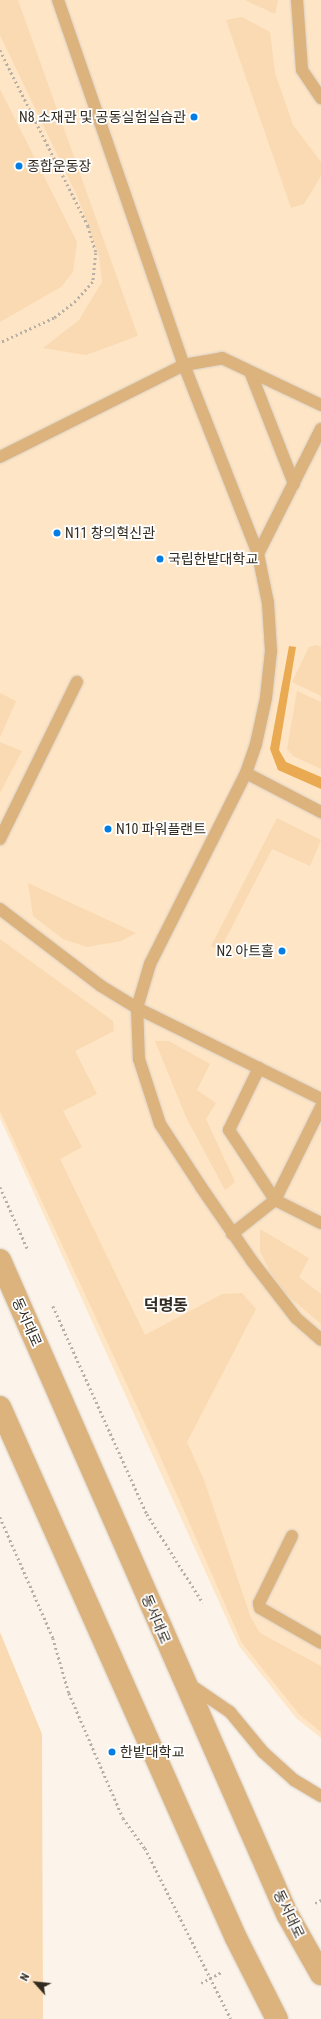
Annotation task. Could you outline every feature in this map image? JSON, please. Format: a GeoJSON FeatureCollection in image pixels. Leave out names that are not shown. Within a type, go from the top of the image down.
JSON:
{"type":"FeatureCollection","features":[{"type":"Feature","properties":{"kind":"street","name":"동서대로"},"geometry":{"type":"LineString","coordinates":[[0,1260],[182,1679],[287,1914],[321,1974]]}},
{"type":"Feature","properties":{"kind":"street"},"geometry":{"type":"LineString","coordinates":[[0,1407],[236,1938],[277,2019]]}},
{"type":"Feature","properties":{"kind":"lane"},"geometry":{"type":"LineString","coordinates":[[58,0],[184,365],[258,554],[268,603],[271,651],[266,698],[246,774],[150,964],[137,1008],[139,1059],[160,1124],[232,1234],[296,1318],[321,1340]]}},
{"type":"Feature","properties":{"kind":"lane"},"geometry":{"type":"LineString","coordinates":[[297,0],[302,70],[321,98]]}},
{"type":"Feature","properties":{"kind":"lane"},"geometry":{"type":"LineString","coordinates":[[0,457],[184,365],[222,358],[252,374],[321,404]]}},
{"type":"Feature","properties":{"kind":"lane"},"geometry":{"type":"LineString","coordinates":[[252,374],[294,484]]}},
{"type":"Feature","properties":{"kind":"lane"},"geometry":{"type":"LineString","coordinates":[[258,554],[321,429]]}},
{"type":"Feature","properties":{"kind":"lane"},"geometry":{"type":"LineString","coordinates":[[0,839],[77,682]]}},
{"type":"Feature","properties":{"kind":"lane"},"geometry":{"type":"LineString","coordinates":[[246,774],[321,812]]}},
{"type":"Feature","properties":{"kind":"lane"},"geometry":{"type":"LineString","coordinates":[[0,909],[101,986],[137,1008],[321,1099]]}},
{"type":"Feature","properties":{"kind":"lane"},"geometry":{"type":"LineString","coordinates":[[258,1068],[229,1130],[275,1200],[321,1223]]}},
{"type":"Feature","properties":{"kind":"lane"},"geometry":{"type":"LineString","coordinates":[[232,1234],[275,1200],[321,1107]]}},
{"type":"Feature","properties":{"kind":"lane"},"geometry":{"type":"LineString","coordinates":[[292,1536],[259,1603],[260,1608],[321,1643]]}},
{"type":"Feature","properties":{"kind":"lane"},"geometry":{"type":"LineString","coordinates":[[182,1679],[230,1712],[263,1752],[294,1780],[321,1796]]}},
{"type":"Feature","properties":{"kind":"path"},"geometry":{"type":"LineString","coordinates":[[0,50],[88,226],[96,253],[92,282],[76,301],[54,318],[0,343]]}},
{"type":"Feature","properties":{"kind":"path"},"geometry":{"type":"LineString","coordinates":[[0,1187],[29,1252]]}},
{"type":"Feature","properties":{"kind":"path"},"geometry":{"type":"LineString","coordinates":[[51,1303],[148,1514],[203,1603]]}},
{"type":"Feature","properties":{"kind":"path"},"geometry":{"type":"LineString","coordinates":[[0,1517],[53,1638],[69,1693],[123,1818],[145,1848],[231,2019]]}},
{"type":"Feature","properties":{"kind":"path"},"geometry":{"type":"LineString","coordinates":[[315,1903],[321,1900]]}},
{"type":"Feature","properties":{"kind":"shaded area","name":"국립한밭대학교"},"geometry":{"type":"Polygon","coordinates":[[[0,0],[321,0],[321,1738],[296,1718],[239,1646],[0,1118],[0,0]]]}},
{"type":"Feature","properties":{"kind":"shaded area"},"geometry":{"type":"Polygon","coordinates":[[[0,0],[18,0],[138,336],[86,355],[43,348],[79,320],[102,282],[99,256],[78,198],[0,35],[0,0]]]}},
{"type":"Feature","properties":{"kind":"shaded area"},"geometry":{"type":"Polygon","coordinates":[[[245,0],[278,0],[275,14],[245,0]]]}},
{"type":"Feature","properties":{"kind":"shaded area"},"geometry":{"type":"Polygon","coordinates":[[[242,17],[270,32],[275,73],[293,125],[321,162],[321,176],[304,204],[291,208],[226,20],[242,17]]]}},
{"type":"Feature","properties":{"kind":"shaded area","name":"종합운동장"},"geometry":{"type":"Polygon","coordinates":[[[0,89],[77,242],[73,272],[61,287],[0,322],[0,89]]]}},
{"type":"Feature","properties":{"kind":"shaded area"},"geometry":{"type":"Polygon","coordinates":[[[317,645],[321,647],[321,696],[292,682],[309,647],[317,645]]]}},
{"type":"Feature","properties":{"kind":"shaded area"},"geometry":{"type":"Polygon","coordinates":[[[289,646],[296,647],[279,750],[286,762],[321,777],[321,789],[278,770],[270,749],[289,646]]]}},
{"type":"Feature","properties":{"kind":"shaded area"},"geometry":{"type":"Polygon","coordinates":[[[297,691],[321,702],[321,769],[293,756],[287,749],[297,691]]]}},
{"type":"Feature","properties":{"kind":"shaded area"},"geometry":{"type":"Polygon","coordinates":[[[0,693],[16,701],[0,737],[0,693]]]}},
{"type":"Feature","properties":{"kind":"shaded area"},"geometry":{"type":"Polygon","coordinates":[[[0,742],[22,751],[0,793],[0,742]]]}},
{"type":"Feature","properties":{"kind":"shaded area"},"geometry":{"type":"Polygon","coordinates":[[[277,818],[321,840],[310,866],[272,849],[220,950],[211,946],[277,818]]]}},
{"type":"Feature","properties":{"kind":"shaded area"},"geometry":{"type":"Polygon","coordinates":[[[28,883],[136,933],[121,941],[87,947],[63,939],[33,916],[28,883]]]}},
{"type":"Feature","properties":{"kind":"shaded area"},"geometry":{"type":"Polygon","coordinates":[[[0,939],[113,1021],[114,1031],[75,1051],[97,1094],[63,1111],[82,1147],[60,1159],[145,1335],[222,1294],[242,1293],[256,1309],[187,1442],[204,1480],[251,1618],[260,1633],[321,1666],[321,1732],[299,1714],[242,1643],[160,1456],[0,1111],[0,939]]]}},
{"type":"Feature","properties":{"kind":"shaded area"},"geometry":{"type":"Polygon","coordinates":[[[155,1041],[169,1041],[210,1064],[197,1090],[216,1103],[206,1119],[235,1182],[225,1190],[186,1117],[155,1041]]]}},
{"type":"Feature","properties":{"kind":"shaded area"},"geometry":{"type":"Polygon","coordinates":[[[260,1229],[309,1258],[299,1277],[321,1294],[321,1324],[287,1295],[270,1272],[260,1251],[260,1229]]]}},
{"type":"Feature","properties":{"kind":"shaded area"},"geometry":{"type":"Polygon","coordinates":[[[0,1632],[42,1734],[43,2019],[0,2019],[0,1632]]]}},
{"type":"Feature","properties":{"kind":"place","name":"N8 소재관 및 공동실험실습관"},"geometry":{"type":"Point","coordinates":[194,117]}},
{"type":"Feature","properties":{"kind":"place","name":"종합운동장"},"geometry":{"type":"Point","coordinates":[19,166]}},
{"type":"Feature","properties":{"kind":"place","name":"N11 창의혁신관"},"geometry":{"type":"Point","coordinates":[57,533]}},
{"type":"Feature","properties":{"kind":"place","name":"국립한밭대학교"},"geometry":{"type":"Point","coordinates":[160,559]}},
{"type":"Feature","properties":{"kind":"place","name":"N10 파워플랜트"},"geometry":{"type":"Point","coordinates":[108,829]}},
{"type":"Feature","properties":{"kind":"place","name":"N2 아트홀"},"geometry":{"type":"Point","coordinates":[282,951]}},
{"type":"Feature","properties":{"kind":"place","name":"한밭대학교"},"geometry":{"type":"Point","coordinates":[112,1752]}},
{"type":"Feature","properties":{"kind":"district","name":"덕명동"},"geometry":{"type":"Point","coordinates":[166,1306]}}]}
